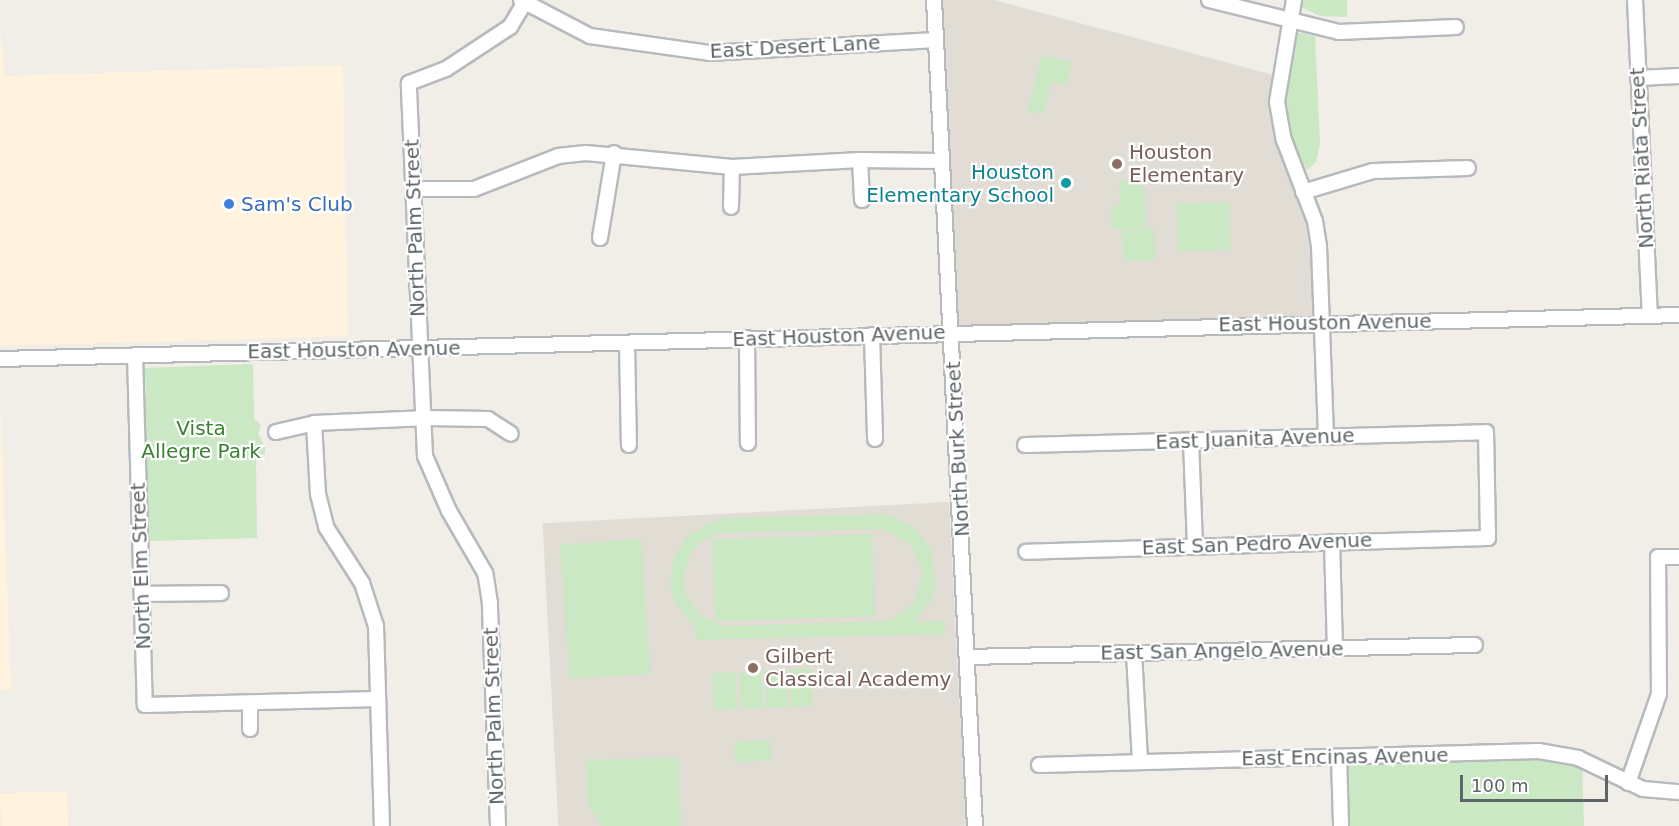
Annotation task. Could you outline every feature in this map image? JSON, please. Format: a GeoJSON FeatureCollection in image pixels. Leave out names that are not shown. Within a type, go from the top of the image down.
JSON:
{"type":"FeatureCollection","features":[{"type":"Feature","properties":{"kind":"street","name":"North Burk Street"},"geometry":{"type":"LineString","coordinates":[[934,0],[975,826]]}},
{"type":"Feature","properties":{"kind":"street"},"geometry":{"type":"LineString","coordinates":[[1209,0],[1288,23],[1339,33],[1456,27]]}},
{"type":"Feature","properties":{"kind":"street"},"geometry":{"type":"LineString","coordinates":[[1294,0],[1288,23],[1277,102],[1284,140],[1315,221],[1319,246],[1326,436]]}},
{"type":"Feature","properties":{"kind":"street","name":"North Riata Street"},"geometry":{"type":"LineString","coordinates":[[1635,0],[1650,316]]}},
{"type":"Feature","properties":{"kind":"street","name":"East Desert Lane"},"geometry":{"type":"LineString","coordinates":[[524,1],[590,36],[709,53],[936,40]]}},
{"type":"Feature","properties":{"kind":"street","name":"North Palm Street"},"geometry":{"type":"LineString","coordinates":[[498,826],[490,603],[485,573],[431,474],[425,456],[409,83],[446,69],[510,27],[524,1]]}},
{"type":"Feature","properties":{"kind":"street"},"geometry":{"type":"LineString","coordinates":[[1638,78],[1679,76]]}},
{"type":"Feature","properties":{"kind":"street"},"geometry":{"type":"LineString","coordinates":[[414,189],[474,189],[558,156],[614,153],[732,167],[860,160],[942,161]]}},
{"type":"Feature","properties":{"kind":"street"},"geometry":{"type":"LineString","coordinates":[[600,238],[614,153]]}},
{"type":"Feature","properties":{"kind":"street"},"geometry":{"type":"LineString","coordinates":[[860,160],[862,200]]}},
{"type":"Feature","properties":{"kind":"street"},"geometry":{"type":"LineString","coordinates":[[731,207],[732,167]]}},
{"type":"Feature","properties":{"kind":"street"},"geometry":{"type":"LineString","coordinates":[[1303,192],[1373,171],[1468,168]]}},
{"type":"Feature","properties":{"kind":"street","name":"East Houston Avenue"},"geometry":{"type":"LineString","coordinates":[[0,358],[627,345],[747,338],[952,332],[1679,315]]}},
{"type":"Feature","properties":{"kind":"street"},"geometry":{"type":"LineString","coordinates":[[872,335],[875,439]]}},
{"type":"Feature","properties":{"kind":"street"},"geometry":{"type":"LineString","coordinates":[[747,338],[748,443]]}},
{"type":"Feature","properties":{"kind":"street"},"geometry":{"type":"LineString","coordinates":[[627,345],[629,446]]}},
{"type":"Feature","properties":{"kind":"street","name":"North Elm Street"},"geometry":{"type":"LineString","coordinates":[[135,355],[145,705],[250,703]]}},
{"type":"Feature","properties":{"kind":"street"},"geometry":{"type":"LineString","coordinates":[[276,432],[314,423],[423,418],[488,419],[511,434]]}},
{"type":"Feature","properties":{"kind":"street"},"geometry":{"type":"LineString","coordinates":[[314,423],[318,494],[326,527],[370,603],[376,626],[382,826]]}},
{"type":"Feature","properties":{"kind":"street","name":"East Juanita Avenue"},"geometry":{"type":"LineString","coordinates":[[1025,445],[1486,432],[1488,538]]}},
{"type":"Feature","properties":{"kind":"street"},"geometry":{"type":"LineString","coordinates":[[1191,441],[1195,547]]}},
{"type":"Feature","properties":{"kind":"street","name":"East San Pedro Avenue"},"geometry":{"type":"LineString","coordinates":[[1026,552],[1488,538]]}},
{"type":"Feature","properties":{"kind":"street"},"geometry":{"type":"LineString","coordinates":[[1332,542],[1335,648]]}},
{"type":"Feature","properties":{"kind":"street"},"geometry":{"type":"LineString","coordinates":[[1628,783],[1659,694],[1658,557],[1679,557]]}},
{"type":"Feature","properties":{"kind":"street"},"geometry":{"type":"LineString","coordinates":[[143,594],[221,593]]}},
{"type":"Feature","properties":{"kind":"street","name":"East San Angelo Avenue"},"geometry":{"type":"LineString","coordinates":[[968,657],[1475,645]]}},
{"type":"Feature","properties":{"kind":"street"},"geometry":{"type":"LineString","coordinates":[[1134,653],[1140,762]]}},
{"type":"Feature","properties":{"kind":"street"},"geometry":{"type":"LineString","coordinates":[[250,729],[250,703],[377,699]]}},
{"type":"Feature","properties":{"kind":"street","name":"East Encinas Avenue"},"geometry":{"type":"LineString","coordinates":[[1039,765],[1539,751],[1578,758],[1628,783],[1660,793],[1679,792]]}},
{"type":"Feature","properties":{"kind":"street"},"geometry":{"type":"LineString","coordinates":[[1339,757],[1341,826]]}},
{"type":"Feature","properties":{"kind":"shaded area","name":"Houston Elementary"},"geometry":{"type":"Polygon","coordinates":[[[934,0],[994,0],[1281,77],[1277,102],[1315,221],[1322,324],[952,332],[934,0]]]}},
{"type":"Feature","properties":{"kind":"shaded area"},"geometry":{"type":"Polygon","coordinates":[[[0,29],[5,76],[343,65],[348,336],[0,346],[0,29]]]}},
{"type":"Feature","properties":{"kind":"shaded area"},"geometry":{"type":"Polygon","coordinates":[[[0,395],[11,689],[0,690],[0,395]]]}},
{"type":"Feature","properties":{"kind":"shaded area","name":"Gilbert Classical Academy"},"geometry":{"type":"Polygon","coordinates":[[[949,502],[966,826],[558,826],[543,523],[949,502]]]}},
{"type":"Feature","properties":{"kind":"shaded area"},"geometry":{"type":"Polygon","coordinates":[[[67,791],[68,826],[1,826],[0,793],[67,791]]]}},
{"type":"Feature","properties":{"kind":"green space"},"geometry":{"type":"Polygon","coordinates":[[[1302,0],[1347,0],[1347,17],[1320,16],[1301,7],[1302,0]]]}},
{"type":"Feature","properties":{"kind":"green space"},"geometry":{"type":"Polygon","coordinates":[[[1291,31],[1315,36],[1320,143],[1316,162],[1307,170],[1294,147],[1286,103],[1291,31]]]}},
{"type":"Feature","properties":{"kind":"green space"},"geometry":{"type":"Polygon","coordinates":[[[1042,55],[1072,62],[1067,85],[1051,83],[1044,113],[1027,113],[1042,55]]]}},
{"type":"Feature","properties":{"kind":"green space"},"geometry":{"type":"Polygon","coordinates":[[[1144,180],[1146,228],[1111,229],[1111,208],[1120,203],[1119,181],[1144,180]]]}},
{"type":"Feature","properties":{"kind":"green space"},"geometry":{"type":"Polygon","coordinates":[[[1230,202],[1231,250],[1178,251],[1177,203],[1230,202]]]}},
{"type":"Feature","properties":{"kind":"green space"},"geometry":{"type":"Polygon","coordinates":[[[1154,229],[1155,260],[1123,261],[1122,230],[1154,229]]]}},
{"type":"Feature","properties":{"kind":"green space","name":"Vista Allegre Park"},"geometry":{"type":"Polygon","coordinates":[[[253,364],[254,419],[261,425],[258,433],[265,447],[265,454],[256,455],[257,538],[148,541],[145,368],[253,364]]]}},
{"type":"Feature","properties":{"kind":"green space"},"geometry":{"type":"Polygon","coordinates":[[[885,514],[912,526],[931,548],[936,584],[931,601],[915,622],[945,621],[945,634],[696,640],[695,628],[674,601],[670,584],[673,559],[687,537],[708,523],[726,518],[885,514]],[[882,529],[720,533],[699,543],[690,555],[684,577],[686,594],[700,615],[722,626],[889,621],[914,603],[923,573],[911,544],[882,529]]]}},
{"type":"Feature","properties":{"kind":"green space"},"geometry":{"type":"Polygon","coordinates":[[[872,534],[875,616],[715,622],[712,540],[872,534]]]}},
{"type":"Feature","properties":{"kind":"green space"},"geometry":{"type":"Polygon","coordinates":[[[641,539],[650,674],[570,679],[560,545],[641,539]]]}},
{"type":"Feature","properties":{"kind":"green space"},"geometry":{"type":"Polygon","coordinates":[[[811,668],[813,706],[791,707],[789,669],[811,668]]]}},
{"type":"Feature","properties":{"kind":"green space"},"geometry":{"type":"Polygon","coordinates":[[[786,669],[788,707],[766,708],[764,670],[786,669]]]}},
{"type":"Feature","properties":{"kind":"green space"},"geometry":{"type":"Polygon","coordinates":[[[761,671],[763,708],[741,709],[739,672],[761,671]]]}},
{"type":"Feature","properties":{"kind":"green space"},"geometry":{"type":"Polygon","coordinates":[[[735,672],[737,709],[714,710],[712,673],[735,672]]]}},
{"type":"Feature","properties":{"kind":"green space"},"geometry":{"type":"Polygon","coordinates":[[[770,740],[771,760],[735,762],[734,742],[770,740]]]}},
{"type":"Feature","properties":{"kind":"green space"},"geometry":{"type":"Polygon","coordinates":[[[1540,755],[1582,765],[1584,826],[1350,826],[1348,767],[1354,760],[1540,755]]]}},
{"type":"Feature","properties":{"kind":"green space"},"geometry":{"type":"Polygon","coordinates":[[[675,758],[679,761],[681,826],[602,826],[588,804],[586,760],[675,758]]]}},
{"type":"Feature","properties":{"kind":"place","name":"Houston Elementary"},"geometry":{"type":"Point","coordinates":[1117,164]}},
{"type":"Feature","properties":{"kind":"place","name":"Houston Elementary School"},"geometry":{"type":"Point","coordinates":[1066,183]}},
{"type":"Feature","properties":{"kind":"place","name":"Sam's Club"},"geometry":{"type":"Point","coordinates":[229,204]}},
{"type":"Feature","properties":{"kind":"place","name":"Gilbert Classical Academy"},"geometry":{"type":"Point","coordinates":[753,668]}}]}
